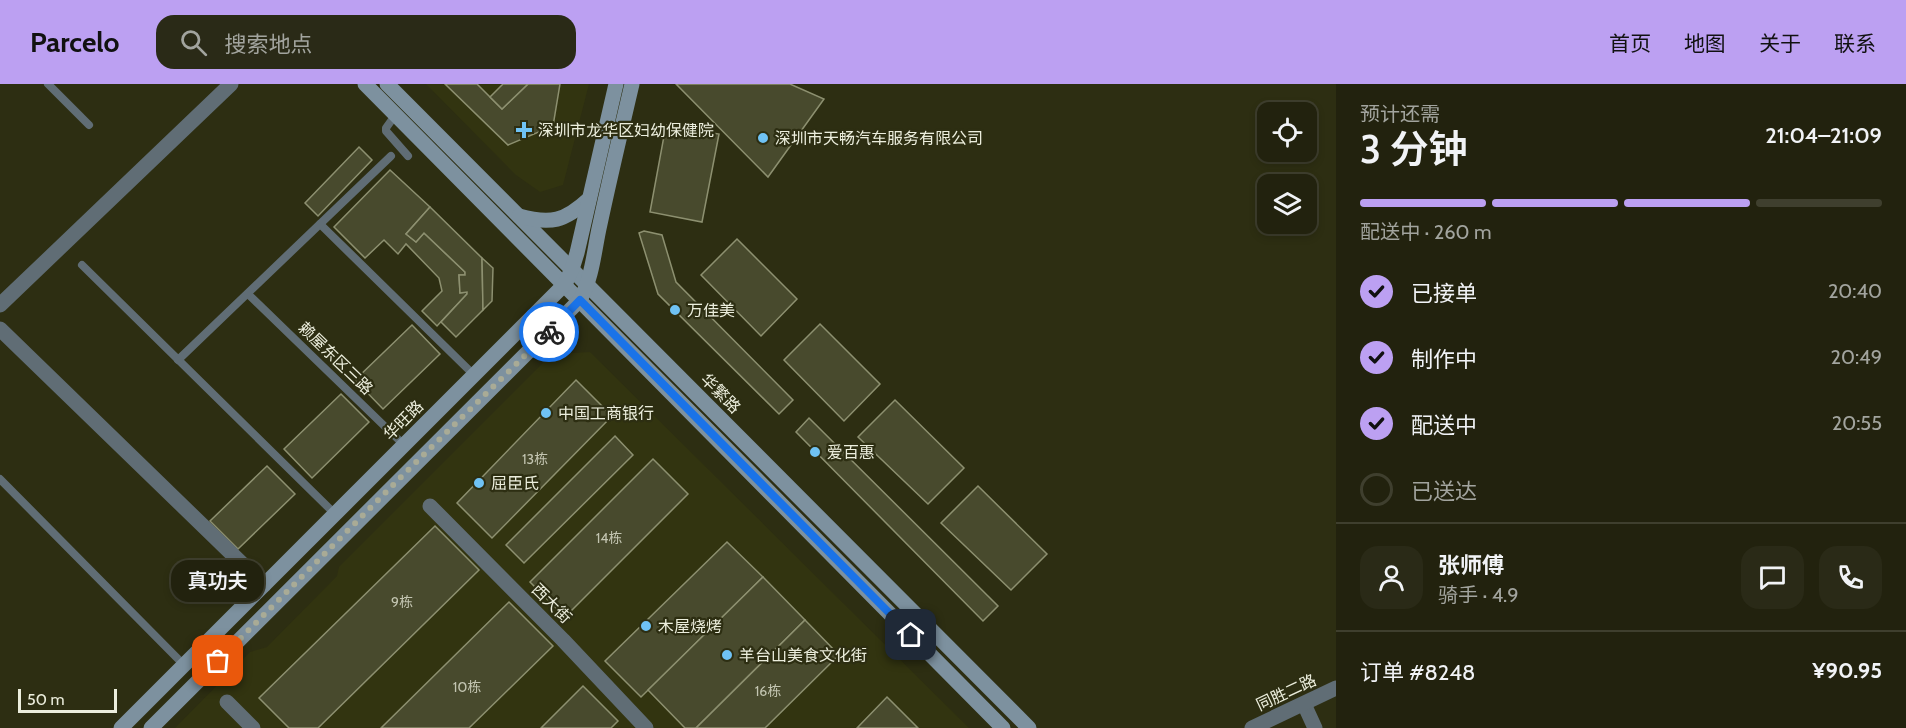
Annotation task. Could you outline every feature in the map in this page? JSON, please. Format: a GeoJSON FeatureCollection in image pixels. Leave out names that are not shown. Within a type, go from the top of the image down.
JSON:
{"type":"FeatureCollection","features":[{"type":"Feature","properties":{"kind":"main road","name":"华繁路"},"geometry":{"type":"LineString","coordinates":[[365,84],[1003,728]]}},
{"type":"Feature","properties":{"kind":"main road","name":"华繁路"},"geometry":{"type":"LineString","coordinates":[[387,84],[1029,728]]}},
{"type":"Feature","properties":{"kind":"main road","name":"华旺路"},"geometry":{"type":"LineString","coordinates":[[121,728],[565,284],[572,270],[616,84]]}},
{"type":"Feature","properties":{"kind":"main road"},"geometry":{"type":"LineString","coordinates":[[151,728],[580,300],[588,285],[632,84]]}},
{"type":"Feature","properties":{"kind":"main road"},"geometry":{"type":"LineString","coordinates":[[519,216],[542,221],[558,219],[572,214],[589,199]]}},
{"type":"Feature","properties":{"kind":"street"},"geometry":{"type":"LineString","coordinates":[[0,305],[231,84]]}},
{"type":"Feature","properties":{"kind":"street"},"geometry":{"type":"LineString","coordinates":[[0,329],[264,585]]}},
{"type":"Feature","properties":{"kind":"street","name":"西大街"},"geometry":{"type":"LineString","coordinates":[[430,506],[563,640],[646,728]]}},
{"type":"Feature","properties":{"kind":"street","name":"同胜二路"},"geometry":{"type":"LineString","coordinates":[[1252,728],[1336,688]]}},
{"type":"Feature","properties":{"kind":"street"},"geometry":{"type":"LineString","coordinates":[[227,702],[253,728]]}},
{"type":"Feature","properties":{"kind":"street"},"geometry":{"type":"LineString","coordinates":[[1304,704],[1315,728]]}},
{"type":"Feature","properties":{"kind":"lane"},"geometry":{"type":"LineString","coordinates":[[48,84],[88,125]]}},
{"type":"Feature","properties":{"kind":"lane"},"geometry":{"type":"LineString","coordinates":[[396,114],[386,131],[408,156]]}},
{"type":"Feature","properties":{"kind":"lane"},"geometry":{"type":"LineString","coordinates":[[178,360],[391,156]]}},
{"type":"Feature","properties":{"kind":"lane"},"geometry":{"type":"LineString","coordinates":[[320,224],[474,375]]}},
{"type":"Feature","properties":{"kind":"lane"},"geometry":{"type":"LineString","coordinates":[[82,265],[335,514]]}},
{"type":"Feature","properties":{"kind":"lane","name":"赖屋东区三路"},"geometry":{"type":"LineString","coordinates":[[248,294],[404,445]]}},
{"type":"Feature","properties":{"kind":"lane"},"geometry":{"type":"LineString","coordinates":[[0,479],[184,665]]}},
{"type":"Feature","properties":{"kind":"shaded area","name":"深圳市龙华区妇幼保健院"},"geometry":{"type":"Polygon","coordinates":[[[426,84],[589,84],[563,185],[540,192],[516,175],[426,84]]]}},
{"type":"Feature","properties":{"kind":"shaded area"},"geometry":{"type":"Polygon","coordinates":[[[590,352],[969,728],[175,728],[250,652],[267,647],[337,576],[339,567],[552,354],[590,352]]]}},
{"type":"Feature","properties":{"kind":"building"},"geometry":{"type":"Polygon","coordinates":[[[445,84],[477,84],[502,109],[528,84],[560,84],[553,126],[508,145],[445,84]]]}},
{"type":"Feature","properties":{"kind":"building"},"geometry":{"type":"Polygon","coordinates":[[[503,84],[528,84],[502,109],[490,97],[503,84]]]}},
{"type":"Feature","properties":{"kind":"building","name":"深圳市天畅汽车服务有限公司"},"geometry":{"type":"Polygon","coordinates":[[[676,84],[790,84],[824,99],[768,177],[676,84]]]}},
{"type":"Feature","properties":{"kind":"building"},"geometry":{"type":"Polygon","coordinates":[[[666,125],[719,134],[702,222],[650,212],[666,125]]]}},
{"type":"Feature","properties":{"kind":"building"},"geometry":{"type":"Polygon","coordinates":[[[359,147],[372,160],[318,216],[305,203],[359,147]]]}},
{"type":"Feature","properties":{"kind":"building"},"geometry":{"type":"Polygon","coordinates":[[[390,170],[430,207],[406,234],[416,242],[424,233],[465,272],[465,275],[459,275],[460,293],[467,292],[467,294],[437,326],[422,311],[442,291],[439,278],[406,244],[398,254],[384,240],[365,258],[334,227],[390,170]]]}},
{"type":"Feature","properties":{"kind":"building"},"geometry":{"type":"Polygon","coordinates":[[[430,207],[482,258],[483,310],[456,337],[441,322],[467,294],[467,292],[460,293],[459,275],[465,275],[465,272],[424,233],[416,242],[406,234],[430,207]]]}},
{"type":"Feature","properties":{"kind":"building"},"geometry":{"type":"Polygon","coordinates":[[[644,231],[662,235],[676,282],[793,400],[779,414],[658,294],[639,233],[644,231]]]}},
{"type":"Feature","properties":{"kind":"building"},"geometry":{"type":"Polygon","coordinates":[[[737,239],[797,299],[761,336],[701,275],[737,239]]]}},
{"type":"Feature","properties":{"kind":"building"},"geometry":{"type":"Polygon","coordinates":[[[482,258],[493,268],[492,301],[483,310],[482,258]]]}},
{"type":"Feature","properties":{"kind":"building"},"geometry":{"type":"Polygon","coordinates":[[[820,324],[880,384],[844,421],[784,360],[820,324]]]}},
{"type":"Feature","properties":{"kind":"building"},"geometry":{"type":"Polygon","coordinates":[[[412,325],[440,354],[383,409],[355,380],[412,325]]]}},
{"type":"Feature","properties":{"kind":"building"},"geometry":{"type":"Polygon","coordinates":[[[576,380],[612,416],[492,538],[457,503],[576,380]]]}},
{"type":"Feature","properties":{"kind":"building"},"geometry":{"type":"Polygon","coordinates":[[[341,394],[369,422],[312,478],[284,449],[341,394]]]}},
{"type":"Feature","properties":{"kind":"building"},"geometry":{"type":"Polygon","coordinates":[[[895,400],[964,468],[928,504],[858,437],[895,400]]]}},
{"type":"Feature","properties":{"kind":"building"},"geometry":{"type":"Polygon","coordinates":[[[809,418],[998,606],[983,621],[796,432],[809,418]]]}},
{"type":"Feature","properties":{"kind":"building"},"geometry":{"type":"Polygon","coordinates":[[[615,436],[633,455],[524,563],[506,545],[615,436]]]}},
{"type":"Feature","properties":{"kind":"building"},"geometry":{"type":"Polygon","coordinates":[[[653,459],[688,494],[565,617],[530,582],[653,459]]]}},
{"type":"Feature","properties":{"kind":"building"},"geometry":{"type":"Polygon","coordinates":[[[267,466],[295,494],[238,549],[210,521],[267,466]]]}},
{"type":"Feature","properties":{"kind":"building"},"geometry":{"type":"Polygon","coordinates":[[[978,486],[1047,554],[1011,590],[941,523],[978,486]]]}},
{"type":"Feature","properties":{"kind":"building"},"geometry":{"type":"Polygon","coordinates":[[[435,526],[479,570],[318,728],[289,728],[259,698],[435,526]]]}},
{"type":"Feature","properties":{"kind":"building"},"geometry":{"type":"Polygon","coordinates":[[[727,542],[763,577],[641,697],[605,661],[727,542]]]}},
{"type":"Feature","properties":{"kind":"building","name":"羊台山美食文化街"},"geometry":{"type":"Polygon","coordinates":[[[763,577],[805,620],[696,728],[685,728],[648,690],[763,577]]]}},
{"type":"Feature","properties":{"kind":"building"},"geometry":{"type":"Polygon","coordinates":[[[509,602],[553,646],[469,728],[381,728],[509,602]]]}},
{"type":"Feature","properties":{"kind":"building"},"geometry":{"type":"Polygon","coordinates":[[[805,620],[839,655],[765,728],[696,728],[805,620]]]}},
{"type":"Feature","properties":{"kind":"building"},"geometry":{"type":"Polygon","coordinates":[[[583,686],[618,721],[611,728],[541,728],[583,686]]]}},
{"type":"Feature","properties":{"kind":"building"},"geometry":{"type":"Polygon","coordinates":[[[887,697],[918,728],[857,728],[887,697]]]}},
{"type":"Feature","properties":{"kind":"way so far"},"geometry":{"type":"LineString","coordinates":[[218,661],[549,332]]}},
{"type":"Feature","properties":{"kind":"place","name":"深圳市龙华区妇幼保健院"},"geometry":{"type":"Point","coordinates":[524,130]}},
{"type":"Feature","properties":{"kind":"place","name":"深圳市天畅汽车服务有限公司"},"geometry":{"type":"Point","coordinates":[763,138]}},
{"type":"Feature","properties":{"kind":"place","name":"万佳美"},"geometry":{"type":"Point","coordinates":[675,310]}},
{"type":"Feature","properties":{"kind":"place","name":"中国工商银行"},"geometry":{"type":"Point","coordinates":[546,413]}},
{"type":"Feature","properties":{"kind":"place","name":"爱百惠"},"geometry":{"type":"Point","coordinates":[815,452]}},
{"type":"Feature","properties":{"kind":"place","name":"屈臣氏"},"geometry":{"type":"Point","coordinates":[479,483]}},
{"type":"Feature","properties":{"kind":"place","name":"木屋烧烤"},"geometry":{"type":"Point","coordinates":[646,626]}},
{"type":"Feature","properties":{"kind":"place","name":"羊台山美食文化街"},"geometry":{"type":"Point","coordinates":[727,655]}},
{"type":"Feature","properties":{"kind":"place","name":"真功夫"},"geometry":{"type":"Point","coordinates":[218,661]}},
{"type":"Feature","properties":{"kind":"route"},"geometry":{"type":"LineString","coordinates":[[549,332],[580,300],[911,635]]}}]}
